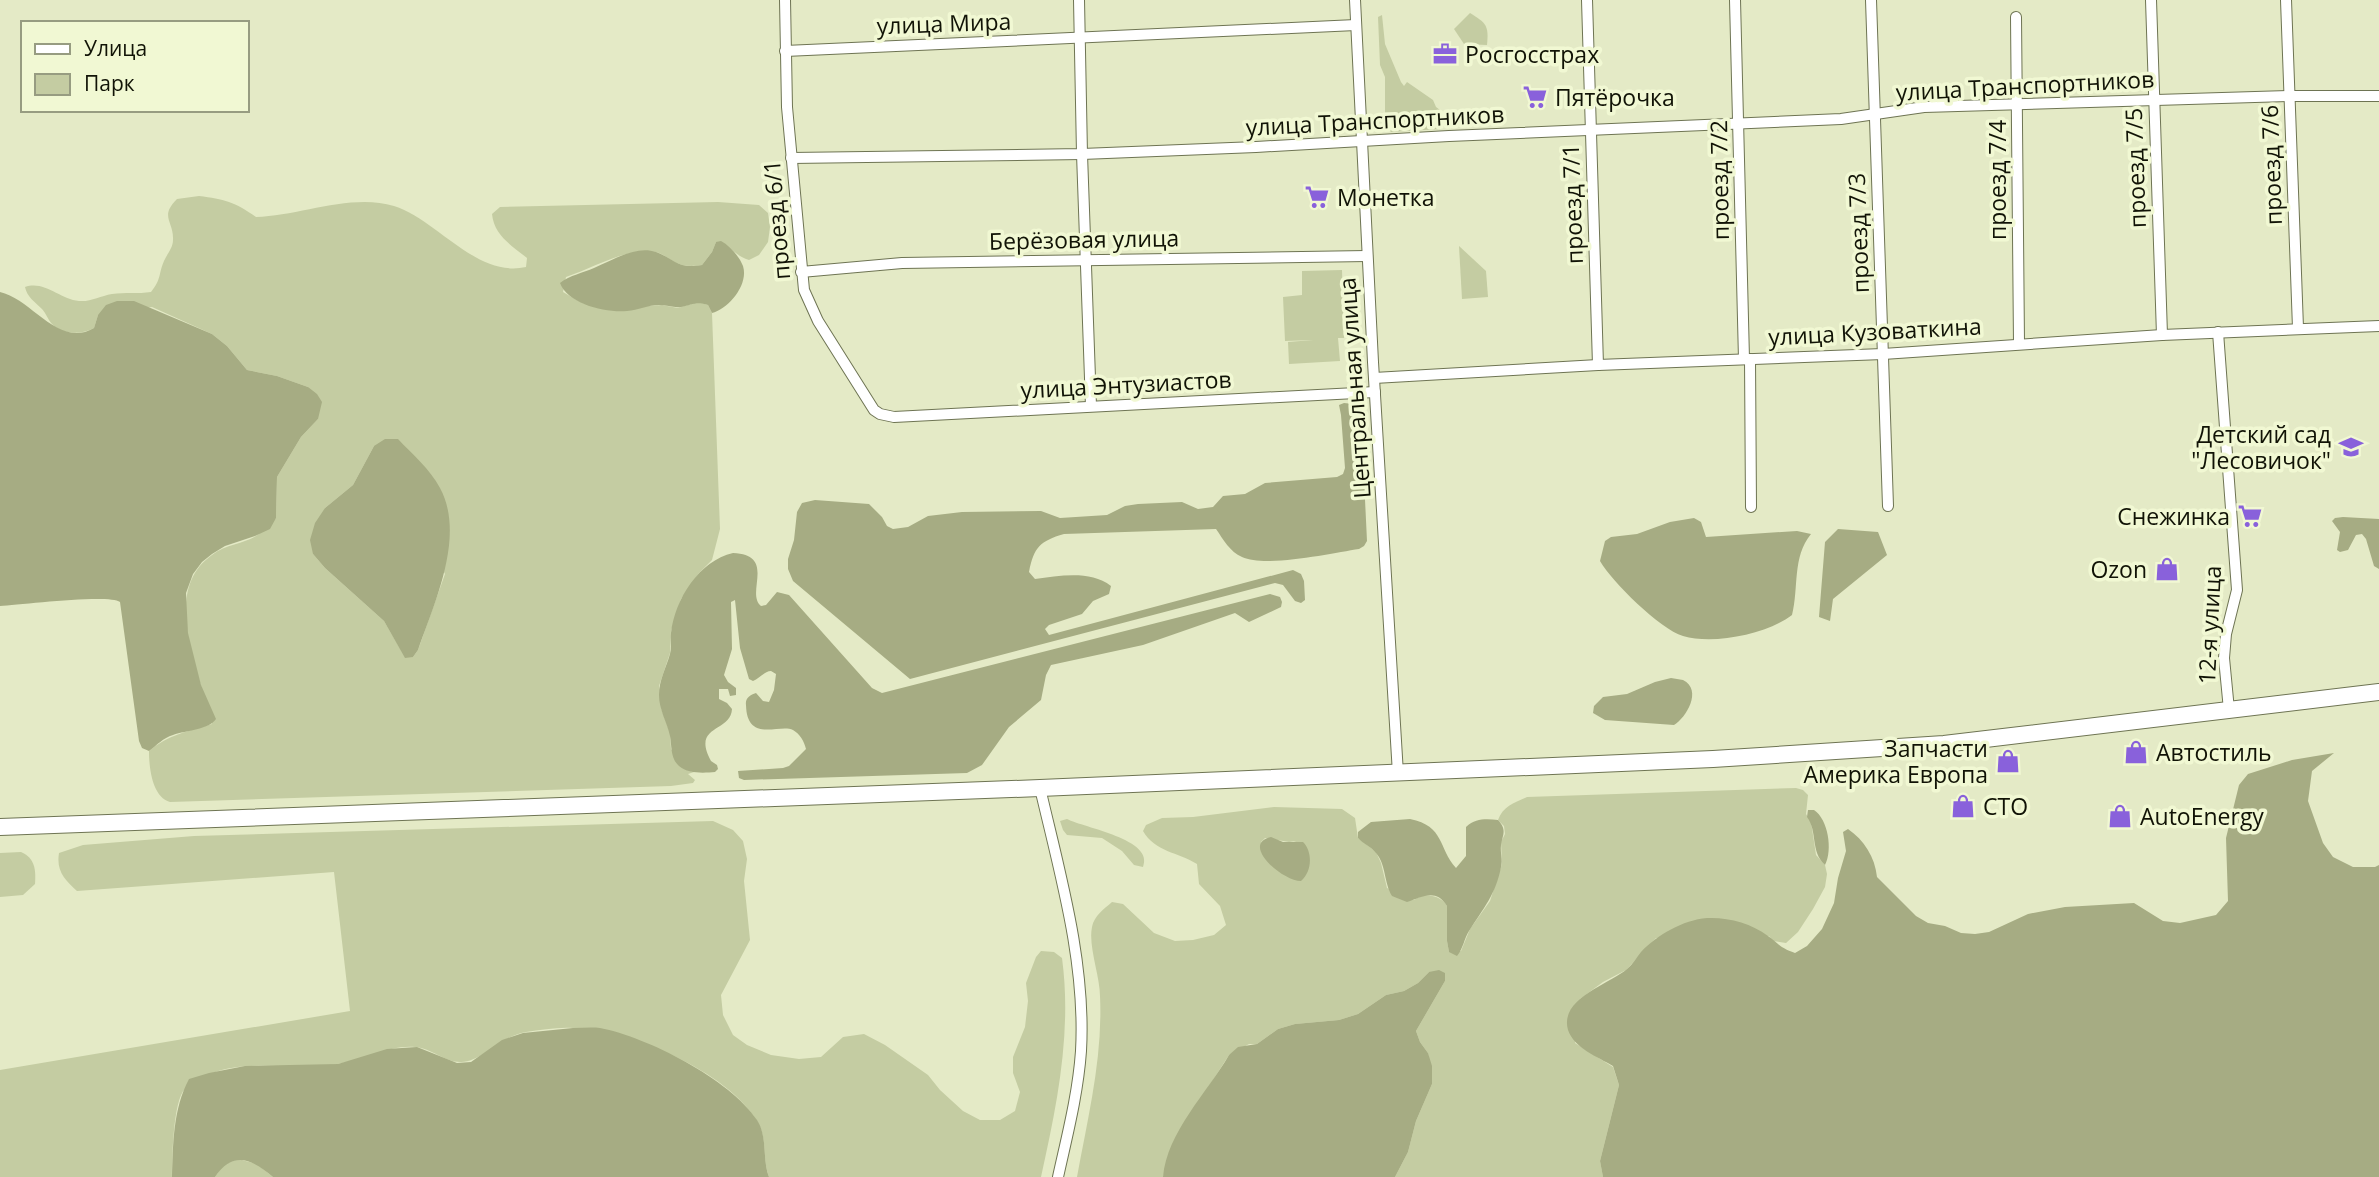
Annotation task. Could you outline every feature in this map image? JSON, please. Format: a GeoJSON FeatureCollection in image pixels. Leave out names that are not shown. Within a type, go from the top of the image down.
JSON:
{"type":"FeatureCollection","features":[{"type":"Feature","properties":{"kind":"highway"},"geometry":{"type":"LineString","coordinates":[[0,827],[1398,774],[1888,749],[2379,692]]}},
{"type":"Feature","properties":{"kind":"street","name":"проезд 6/1"},"geometry":{"type":"LineString","coordinates":[[785,0],[785,51],[792,158],[804,290],[818,321],[874,410],[880,414]]}},
{"type":"Feature","properties":{"kind":"street"},"geometry":{"type":"LineString","coordinates":[[1079,0],[1091,406]]}},
{"type":"Feature","properties":{"kind":"street","name":"Центральная улица"},"geometry":{"type":"LineString","coordinates":[[1355,0],[1367,256],[1398,774]]}},
{"type":"Feature","properties":{"kind":"street","name":"проезд 7/1"},"geometry":{"type":"LineString","coordinates":[[1587,0],[1598,365]]}},
{"type":"Feature","properties":{"kind":"street","name":"проезд 7/2"},"geometry":{"type":"LineString","coordinates":[[1735,0],[1751,507]]}},
{"type":"Feature","properties":{"kind":"street","name":"проезд 7/3"},"geometry":{"type":"LineString","coordinates":[[1871,0],[1888,506]]}},
{"type":"Feature","properties":{"kind":"street","name":"проезд 7/5"},"geometry":{"type":"LineString","coordinates":[[2151,0],[2162,335]]}},
{"type":"Feature","properties":{"kind":"street","name":"проезд 7/6"},"geometry":{"type":"LineString","coordinates":[[2286,0],[2298,328]]}},
{"type":"Feature","properties":{"kind":"street","name":"проезд 7/4"},"geometry":{"type":"LineString","coordinates":[[2016,17],[2019,343]]}},
{"type":"Feature","properties":{"kind":"street","name":"улица Мира"},"geometry":{"type":"LineString","coordinates":[[785,51],[1356,25]]}},
{"type":"Feature","properties":{"kind":"street","name":"улица Транспортников"},"geometry":{"type":"LineString","coordinates":[[792,158],[1082,154],[1739,125],[1875,116],[1924,107],[2289,96],[2379,96]]}},
{"type":"Feature","properties":{"kind":"street","name":"Берёзовая улица"},"geometry":{"type":"LineString","coordinates":[[801,272],[902,263],[1367,256]]}},
{"type":"Feature","properties":{"kind":"street","name":"улица Кузоваткина"},"geometry":{"type":"LineString","coordinates":[[1374,378],[1598,365],[1883,354],[2019,343],[2379,326]]}},
{"type":"Feature","properties":{"kind":"street","name":"12-я улица"},"geometry":{"type":"LineString","coordinates":[[2218,332],[2237,590],[2226,634],[2224,658],[2229,710]]}},
{"type":"Feature","properties":{"kind":"street","name":"улица Энтузиастов"},"geometry":{"type":"LineString","coordinates":[[880,414],[894,417],[1375,392]]}},
{"type":"Feature","properties":{"kind":"street"},"geometry":{"type":"LineString","coordinates":[[1040,788],[1070,923],[1081,1009],[1081,1052],[1074,1104],[1058,1177]]}},
{"type":"Feature","properties":{"kind":"green space"},"geometry":{"type":"Polygon","coordinates":[[[1470,13],[1485,25],[1487,45],[1464,44],[1454,29],[1470,13]]]}},
{"type":"Feature","properties":{"kind":"green space"},"geometry":{"type":"Polygon","coordinates":[[[1382,15],[1385,44],[1401,82],[1404,86],[1407,82],[1433,100],[1436,107],[1448,116],[1448,122],[1441,129],[1391,132],[1385,125],[1385,77],[1380,65],[1378,17],[1382,15]]]}},
{"type":"Feature","properties":{"kind":"green space"},"geometry":{"type":"Polygon","coordinates":[[[199,196],[222,200],[256,217],[360,202],[394,206],[426,223],[474,256],[490,264],[508,268],[526,267],[527,258],[504,239],[496,228],[492,214],[500,207],[718,202],[759,205],[768,213],[768,242],[759,255],[749,260],[739,256],[726,245],[716,242],[702,265],[684,265],[657,252],[639,251],[618,256],[566,277],[563,292],[582,303],[607,309],[662,305],[678,308],[698,302],[708,305],[712,313],[720,529],[712,560],[681,599],[671,631],[670,653],[659,686],[661,708],[670,733],[671,749],[687,770],[694,772],[688,774],[695,780],[693,783],[671,786],[170,802],[159,794],[151,773],[149,751],[171,737],[212,724],[188,635],[188,590],[196,571],[212,555],[256,536],[276,518],[277,477],[301,437],[318,419],[308,387],[277,376],[247,370],[227,346],[212,334],[152,307],[98,315],[94,328],[78,333],[67,332],[52,324],[29,297],[25,287],[39,286],[79,301],[112,294],[151,292],[172,246],[173,234],[168,215],[177,199],[199,196]],[[374,446],[353,485],[325,508],[313,554],[384,621],[405,657],[413,657],[418,650],[445,574],[374,446]]]}},
{"type":"Feature","properties":{"kind":"green space"},"geometry":{"type":"Polygon","coordinates":[[[721,241],[737,255],[743,266],[743,281],[736,295],[724,307],[712,313],[708,305],[700,303],[678,307],[655,305],[627,311],[598,309],[571,297],[560,283],[641,250],[656,252],[682,265],[702,265],[716,242],[721,241]]]}},
{"type":"Feature","properties":{"kind":"green space"},"geometry":{"type":"Polygon","coordinates":[[[1459,246],[1486,271],[1488,297],[1462,299],[1459,246]]]}},
{"type":"Feature","properties":{"kind":"green space"},"geometry":{"type":"Polygon","coordinates":[[[1342,270],[1344,338],[1338,338],[1340,361],[1289,364],[1288,342],[1313,340],[1285,341],[1283,297],[1302,295],[1302,271],[1342,270]]]}},
{"type":"Feature","properties":{"kind":"green space"},"geometry":{"type":"Polygon","coordinates":[[[0,292],[12,296],[57,328],[81,333],[94,328],[98,315],[106,305],[117,301],[134,301],[212,334],[227,346],[247,370],[277,376],[308,387],[322,402],[318,419],[301,437],[277,477],[276,518],[270,529],[225,546],[212,554],[193,574],[186,593],[188,633],[201,685],[216,719],[203,728],[169,736],[149,751],[142,748],[139,741],[120,602],[82,599],[0,606],[0,292]]]}},
{"type":"Feature","properties":{"kind":"green space"},"geometry":{"type":"Polygon","coordinates":[[[1353,404],[1361,416],[1367,541],[1359,549],[1299,559],[1267,561],[1238,555],[1216,529],[1064,534],[1039,546],[1029,572],[1035,579],[1084,576],[1111,586],[1109,594],[1093,601],[1082,614],[1049,625],[1045,629],[1049,635],[1293,570],[1301,574],[1304,581],[1305,600],[1301,603],[1295,601],[1283,585],[1275,583],[910,679],[793,581],[788,569],[797,512],[802,503],[815,500],[869,504],[887,526],[893,529],[908,527],[928,516],[962,512],[1041,511],[1060,518],[1107,515],[1125,506],[1138,504],[1182,502],[1198,509],[1213,507],[1223,496],[1245,494],[1265,483],[1337,477],[1343,474],[1345,468],[1339,405],[1353,404]]]}},
{"type":"Feature","properties":{"kind":"green space"},"geometry":{"type":"Polygon","coordinates":[[[385,439],[398,439],[431,474],[447,507],[450,527],[445,570],[432,612],[418,650],[413,657],[405,658],[384,621],[325,568],[313,554],[310,540],[315,523],[325,508],[353,485],[374,446],[385,439]]]}},
{"type":"Feature","properties":{"kind":"green space"},"geometry":{"type":"Polygon","coordinates":[[[2343,517],[2379,519],[2379,569],[2374,566],[2362,534],[2356,535],[2348,550],[2337,550],[2340,532],[2332,521],[2343,517]]]}},
{"type":"Feature","properties":{"kind":"green space"},"geometry":{"type":"Polygon","coordinates":[[[1694,518],[1701,522],[1706,537],[1797,531],[1811,534],[1798,563],[1792,615],[1769,628],[1740,636],[1710,639],[1683,636],[1673,632],[1637,604],[1600,561],[1605,541],[1611,537],[1637,534],[1670,522],[1694,518]]]}},
{"type":"Feature","properties":{"kind":"green space"},"geometry":{"type":"Polygon","coordinates":[[[1838,529],[1878,532],[1887,555],[1833,599],[1830,621],[1819,617],[1825,542],[1838,529]]]}},
{"type":"Feature","properties":{"kind":"green space"},"geometry":{"type":"Polygon","coordinates":[[[733,553],[746,555],[754,560],[758,575],[757,600],[761,606],[766,605],[777,592],[789,595],[872,688],[882,693],[1270,594],[1280,597],[1282,602],[1281,607],[1249,622],[1235,613],[1143,645],[1051,665],[1041,700],[1009,727],[982,765],[967,773],[744,780],[739,778],[738,771],[783,768],[789,766],[806,749],[793,730],[758,728],[748,717],[747,699],[756,693],[763,701],[769,702],[776,674],[769,671],[753,681],[749,679],[740,648],[735,600],[731,602],[732,649],[724,675],[736,688],[736,695],[730,696],[728,689],[719,689],[719,699],[732,709],[730,717],[709,735],[706,741],[711,761],[717,765],[715,772],[691,772],[676,763],[659,695],[661,679],[671,651],[673,620],[683,595],[699,573],[721,557],[733,553]]]}},
{"type":"Feature","properties":{"kind":"green space"},"geometry":{"type":"Polygon","coordinates":[[[1671,678],[1683,680],[1692,690],[1687,710],[1674,725],[1605,720],[1593,713],[1594,706],[1603,697],[1627,694],[1671,678]]]}},
{"type":"Feature","properties":{"kind":"green space"},"geometry":{"type":"Polygon","coordinates":[[[2334,753],[2312,771],[2308,801],[2323,843],[2333,857],[2353,867],[2379,865],[2379,1177],[1603,1177],[1600,1161],[1619,1085],[1613,1066],[1575,1042],[1568,1030],[1567,1019],[1578,1001],[1627,969],[1647,946],[1671,929],[1698,919],[1731,920],[1747,924],[1795,953],[1807,946],[1822,929],[1834,903],[1846,851],[1843,832],[1848,829],[1868,850],[1877,877],[1916,916],[1928,923],[1961,933],[1989,932],[2028,914],[2065,907],[2134,903],[2163,921],[2180,923],[2216,915],[2228,901],[2226,838],[2239,785],[2248,774],[2292,760],[2334,753]]]}},
{"type":"Feature","properties":{"kind":"green space"},"geometry":{"type":"Polygon","coordinates":[[[1796,788],[1808,795],[1806,814],[1811,822],[1816,855],[1825,865],[1827,874],[1825,887],[1813,909],[1798,932],[1786,943],[1773,941],[1769,936],[1656,938],[1626,970],[1603,982],[1580,999],[1575,1043],[1613,1067],[1619,1085],[1600,1161],[1603,1177],[1395,1177],[1408,1152],[1416,1121],[1432,1084],[1428,1053],[1416,1031],[1445,981],[1429,972],[1418,983],[1404,991],[1386,995],[1358,1014],[1339,1020],[1295,1024],[1278,1029],[1257,1044],[1249,1044],[1229,1055],[1177,1136],[1163,1177],[1077,1177],[1094,1087],[1099,1042],[1099,988],[1091,935],[1095,919],[1112,902],[1123,904],[1154,933],[1175,941],[1214,935],[1226,925],[1220,906],[1199,884],[1197,864],[1154,843],[1143,831],[1146,825],[1162,818],[1274,807],[1342,809],[1355,818],[1358,838],[1376,852],[1387,888],[1414,900],[1427,895],[1437,897],[1447,906],[1449,952],[1461,951],[1470,929],[1490,901],[1502,864],[1501,842],[1505,834],[1504,826],[1498,820],[1500,815],[1527,797],[1796,788]],[[1265,838],[1261,842],[1262,854],[1296,841],[1265,838]]]}},
{"type":"Feature","properties":{"kind":"green space"},"geometry":{"type":"Polygon","coordinates":[[[1808,810],[1819,814],[1826,827],[1829,851],[1825,865],[1817,854],[1807,817],[1808,810]]]}},
{"type":"Feature","properties":{"kind":"green space"},"geometry":{"type":"Polygon","coordinates":[[[1067,819],[1129,842],[1139,849],[1144,857],[1143,867],[1134,865],[1122,851],[1102,838],[1067,835],[1060,821],[1067,819]]]}},
{"type":"Feature","properties":{"kind":"green space"},"geometry":{"type":"Polygon","coordinates":[[[1410,819],[1421,822],[1435,832],[1456,868],[1466,856],[1466,827],[1485,819],[1498,820],[1503,827],[1499,877],[1457,956],[1449,952],[1447,906],[1443,900],[1428,895],[1407,902],[1392,896],[1379,857],[1358,838],[1358,832],[1371,822],[1410,819]]]}},
{"type":"Feature","properties":{"kind":"green space"},"geometry":{"type":"Polygon","coordinates":[[[713,821],[733,830],[743,841],[747,859],[744,881],[750,940],[721,995],[723,1015],[733,1035],[747,1045],[771,1055],[799,1059],[821,1057],[843,1037],[864,1034],[928,1075],[963,1111],[980,1120],[1000,1120],[1015,1111],[1020,1092],[1013,1073],[1013,1057],[1025,1027],[1028,1001],[1026,983],[1041,951],[1054,952],[1062,958],[1065,986],[1064,1041],[1057,1096],[1041,1177],[769,1177],[764,1141],[757,1121],[743,1103],[724,1086],[701,1070],[648,1045],[622,1036],[567,1028],[517,1034],[476,1058],[460,1062],[421,1048],[405,1047],[338,1064],[221,1070],[202,1077],[181,1095],[174,1131],[172,1177],[0,1177],[0,1070],[350,1011],[334,872],[77,891],[62,875],[59,853],[83,845],[194,836],[713,821]]]}},
{"type":"Feature","properties":{"kind":"green space"},"geometry":{"type":"Polygon","coordinates":[[[1271,837],[1283,842],[1303,842],[1306,846],[1310,856],[1309,867],[1301,881],[1284,875],[1267,862],[1260,847],[1263,841],[1271,837]]]}},
{"type":"Feature","properties":{"kind":"green space"},"geometry":{"type":"Polygon","coordinates":[[[21,852],[34,865],[35,884],[23,895],[0,897],[0,853],[21,852]]]}},
{"type":"Feature","properties":{"kind":"green space"},"geometry":{"type":"Polygon","coordinates":[[[1439,970],[1445,973],[1445,981],[1416,1031],[1432,1066],[1432,1084],[1416,1121],[1408,1152],[1395,1177],[1163,1177],[1172,1144],[1189,1113],[1229,1055],[1238,1047],[1257,1044],[1278,1029],[1295,1024],[1339,1020],[1358,1014],[1386,995],[1404,991],[1418,983],[1429,972],[1439,970]]]}},
{"type":"Feature","properties":{"kind":"green space"},"geometry":{"type":"Polygon","coordinates":[[[600,1028],[641,1040],[686,1062],[728,1090],[757,1120],[764,1141],[769,1177],[273,1177],[250,1162],[236,1160],[215,1177],[172,1177],[177,1114],[189,1079],[245,1066],[338,1064],[387,1049],[417,1047],[457,1063],[471,1062],[502,1040],[523,1033],[600,1028]]]}},
{"type":"Feature","properties":{"kind":"green space"},"geometry":{"type":"Polygon","coordinates":[[[238,1159],[257,1164],[273,1177],[215,1177],[223,1165],[238,1159]]]}},
{"type":"Feature","properties":{"kind":"place","name":"Росгосстрах"},"geometry":{"type":"Point","coordinates":[1445,54]}},
{"type":"Feature","properties":{"kind":"place","name":"Пятёрочка"},"geometry":{"type":"Point","coordinates":[1535,97]}},
{"type":"Feature","properties":{"kind":"place","name":"Монетка"},"geometry":{"type":"Point","coordinates":[1317,197]}},
{"type":"Feature","properties":{"kind":"place","name":"Детский сад \"Лесовичок\""},"geometry":{"type":"Point","coordinates":[2351,447]}},
{"type":"Feature","properties":{"kind":"place","name":"Снежинка"},"geometry":{"type":"Point","coordinates":[2250,516]}},
{"type":"Feature","properties":{"kind":"place","name":"Ozon"},"geometry":{"type":"Point","coordinates":[2167,569]}},
{"type":"Feature","properties":{"kind":"place","name":"Автостиль"},"geometry":{"type":"Point","coordinates":[2136,752]}},
{"type":"Feature","properties":{"kind":"place","name":"Запчасти Америка Европа"},"geometry":{"type":"Point","coordinates":[2008,761]}},
{"type":"Feature","properties":{"kind":"place","name":"СТО"},"geometry":{"type":"Point","coordinates":[1963,806]}},
{"type":"Feature","properties":{"kind":"place","name":"AutoEnergy"},"geometry":{"type":"Point","coordinates":[2120,816]}}]}
